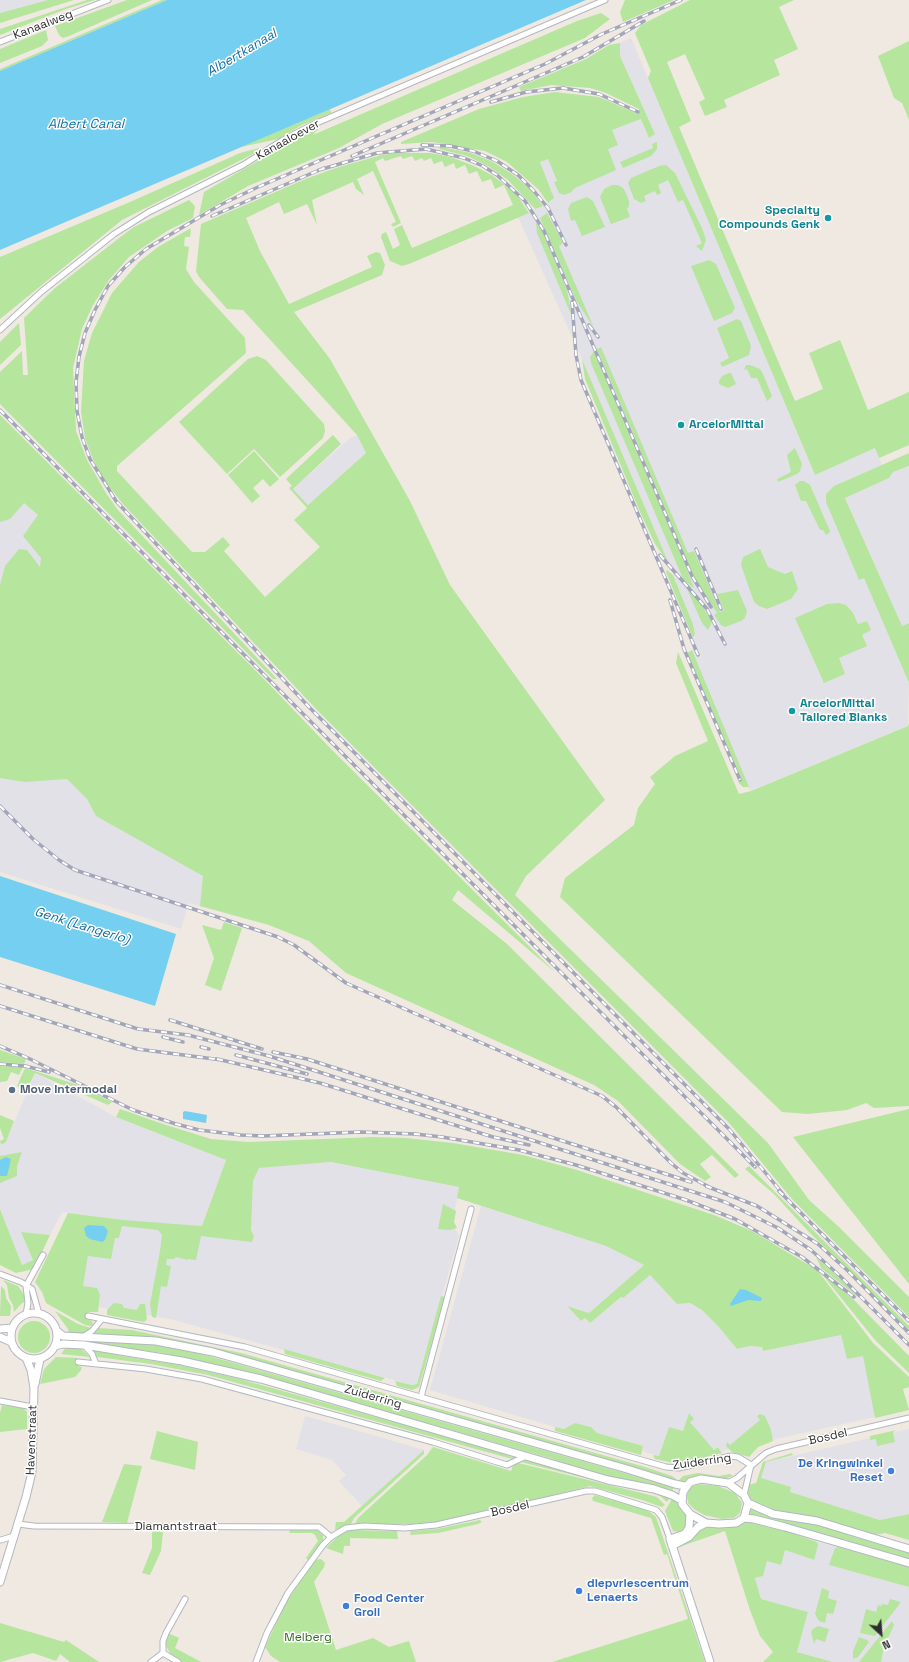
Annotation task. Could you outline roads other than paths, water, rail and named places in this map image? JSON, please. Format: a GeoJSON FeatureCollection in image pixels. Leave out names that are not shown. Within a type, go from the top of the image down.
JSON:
{"type":"FeatureCollection","features":[{"type":"Feature","properties":{"kind":"main road"},"geometry":{"type":"LineString","coordinates":[[0,1337],[11,1342],[17,1352],[26,1358],[40,1359],[50,1354],[55,1346],[57,1331],[51,1320],[40,1314],[26,1314],[16,1322],[12,1328],[11,1342]]}},
{"type":"Feature","properties":{"kind":"main road"},"geometry":{"type":"LineString","coordinates":[[0,1329],[12,1328]]}},
{"type":"Feature","properties":{"kind":"main road","name":"Zuiderring"},"geometry":{"type":"LineString","coordinates":[[57,1331],[64,1336],[83,1341],[261,1379],[614,1481],[654,1489],[672,1495],[681,1500],[685,1486],[694,1480],[700,1479],[728,1483],[744,1494]]}},
{"type":"Feature","properties":{"kind":"main road","name":"Zuiderring"},"geometry":{"type":"LineString","coordinates":[[55,1346],[83,1341],[123,1338],[156,1340],[213,1352],[685,1486]]}},
{"type":"Feature","properties":{"kind":"main road","name":"Havenstraat"},"geometry":{"type":"LineString","coordinates":[[26,1358],[31,1370],[34,1388]]}},
{"type":"Feature","properties":{"kind":"main road","name":"Havenstraat"},"geometry":{"type":"LineString","coordinates":[[0,1582],[32,1472],[34,1388],[40,1359]]}},
{"type":"Feature","properties":{"kind":"main road"},"geometry":{"type":"LineString","coordinates":[[744,1494],[748,1503],[744,1518]]}},
{"type":"Feature","properties":{"kind":"main road"},"geometry":{"type":"LineString","coordinates":[[681,1500],[684,1508],[690,1514],[706,1523],[727,1525],[736,1523],[744,1518],[754,1519],[909,1563]]}},
{"type":"Feature","properties":{"kind":"main road"},"geometry":{"type":"LineString","coordinates":[[748,1503],[773,1514],[817,1521],[909,1549]]}},
{"type":"Feature","properties":{"kind":"main road"},"geometry":{"type":"LineString","coordinates":[[670,1539],[685,1534],[689,1528],[690,1514]]}},
{"type":"Feature","properties":{"kind":"main road"},"geometry":{"type":"LineString","coordinates":[[672,1546],[689,1538],[698,1527],[706,1523]]}},
{"type":"Feature","properties":{"kind":"main road","name":"Bosdel"},"geometry":{"type":"LineString","coordinates":[[670,1539],[710,1662]]}},
{"type":"Feature","properties":{"kind":"street","name":"Kanaalweg"},"geometry":{"type":"LineString","coordinates":[[0,42],[108,0]]}},
{"type":"Feature","properties":{"kind":"street","name":"Kanaaloever"},"geometry":{"type":"LineString","coordinates":[[0,330],[41,292],[124,225],[243,165],[306,128],[605,0]]}},
{"type":"Feature","properties":{"kind":"street","name":"Zuiderring"},"geometry":{"type":"LineString","coordinates":[[421,1397],[471,1209]]}},
{"type":"Feature","properties":{"kind":"street"},"geometry":{"type":"LineString","coordinates":[[26,1314],[28,1304],[26,1286],[43,1255]]}},
{"type":"Feature","properties":{"kind":"street"},"geometry":{"type":"LineString","coordinates":[[0,1274],[32,1290],[40,1314]]}},
{"type":"Feature","properties":{"kind":"street","name":"Zuiderring"},"geometry":{"type":"LineString","coordinates":[[88,1316],[245,1347],[666,1466],[679,1468],[731,1456],[738,1457],[751,1465]]}},
{"type":"Feature","properties":{"kind":"street"},"geometry":{"type":"LineString","coordinates":[[96,1364],[92,1354],[83,1341],[102,1319]]}},
{"type":"Feature","properties":{"kind":"street"},"geometry":{"type":"LineString","coordinates":[[78,1362],[146,1369],[202,1379],[508,1465],[527,1455]]}},
{"type":"Feature","properties":{"kind":"street"},"geometry":{"type":"LineString","coordinates":[[0,1401],[33,1407]]}},
{"type":"Feature","properties":{"kind":"street","name":"Bosdel"},"geometry":{"type":"LineString","coordinates":[[728,1483],[737,1478],[766,1453],[776,1449],[909,1418]]}},
{"type":"Feature","properties":{"kind":"street"},"geometry":{"type":"LineString","coordinates":[[744,1494],[751,1465]]}},
{"type":"Feature","properties":{"kind":"street","name":"Bosdel"},"geometry":{"type":"LineString","coordinates":[[331,1537],[340,1530],[352,1527],[405,1528],[436,1525],[586,1491],[595,1491],[656,1510],[662,1516],[670,1539]]}},
{"type":"Feature","properties":{"kind":"street","name":"Diamantstraat"},"geometry":{"type":"LineString","coordinates":[[18,1524],[34,1526],[319,1527],[331,1537]]}},
{"type":"Feature","properties":{"kind":"street"},"geometry":{"type":"LineString","coordinates":[[1,1540],[14,1536]]}},
{"type":"Feature","properties":{"kind":"street"},"geometry":{"type":"LineString","coordinates":[[256,1662],[267,1633],[288,1593],[331,1537]]}},
{"type":"Feature","properties":{"kind":"street"},"geometry":{"type":"LineString","coordinates":[[163,1653],[163,1641],[166,1633],[185,1599]]}},
{"type":"Feature","properties":{"kind":"street"},"geometry":{"type":"LineString","coordinates":[[151,1662],[163,1653]]}},
{"type":"Feature","properties":{"kind":"street"},"geometry":{"type":"LineString","coordinates":[[163,1653],[178,1662]]}},
{"type":"Feature","properties":{"kind":"water","name":"Albert Canal"},"geometry":{"type":"Polygon","coordinates":[[[167,0],[586,0],[0,250],[0,71],[167,0]]]}},
{"type":"Feature","properties":{"kind":"water","name":"Genk (Langerlo)"},"geometry":{"type":"Polygon","coordinates":[[[0,876],[176,934],[155,1006],[0,957],[0,876]]]}},
{"type":"Feature","properties":{"kind":"water"},"geometry":{"type":"Polygon","coordinates":[[[185,1111],[207,1115],[206,1123],[183,1119],[183,1112],[185,1111]]]}},
{"type":"Feature","properties":{"kind":"water"},"geometry":{"type":"Polygon","coordinates":[[[6,1157],[11,1159],[7,1176],[0,1176],[0,1160],[6,1157]]]}},
{"type":"Feature","properties":{"kind":"water"},"geometry":{"type":"Polygon","coordinates":[[[88,1225],[104,1226],[108,1231],[105,1240],[102,1242],[90,1239],[86,1236],[84,1228],[88,1225]]]}},
{"type":"Feature","properties":{"kind":"water"},"geometry":{"type":"Polygon","coordinates":[[[740,1289],[746,1290],[762,1298],[761,1301],[748,1300],[731,1306],[730,1304],[740,1289]]]}},
{"type":"Feature","properties":{"kind":"railway"},"geometry":{"type":"LineString","coordinates":[[681,0],[602,34],[545,64],[258,187],[220,205],[146,249],[125,267],[108,286],[85,333],[79,357],[76,382],[77,411],[82,437],[90,459],[116,501],[309,707],[729,1129],[783,1194]]}},
{"type":"Feature","properties":{"kind":"railway"},"geometry":{"type":"LineString","coordinates":[[352,156],[583,57],[644,21]]}},
{"type":"Feature","properties":{"kind":"railway"},"geometry":{"type":"LineString","coordinates":[[491,102],[526,92],[563,88],[599,94],[638,112]]}},
{"type":"Feature","properties":{"kind":"railway"},"geometry":{"type":"LineString","coordinates":[[422,145],[450,146],[473,151],[497,161],[518,175],[548,208],[566,245]]}},
{"type":"Feature","properties":{"kind":"railway"},"geometry":{"type":"LineString","coordinates":[[319,170],[377,153],[426,149],[464,158],[483,166],[497,175],[525,201],[544,231],[692,576],[711,607]]}},
{"type":"Feature","properties":{"kind":"railway"},"geometry":{"type":"LineString","coordinates":[[212,216],[324,168]]}},
{"type":"Feature","properties":{"kind":"railway"},"geometry":{"type":"LineString","coordinates":[[572,302],[576,355],[581,380],[698,655]]}},
{"type":"Feature","properties":{"kind":"railway"},"geometry":{"type":"LineString","coordinates":[[589,325],[598,337]]}},
{"type":"Feature","properties":{"kind":"railway"},"geometry":{"type":"LineString","coordinates":[[0,410],[755,1167]]}},
{"type":"Feature","properties":{"kind":"railway"},"geometry":{"type":"LineString","coordinates":[[696,549],[721,609]]}},
{"type":"Feature","properties":{"kind":"railway"},"geometry":{"type":"LineString","coordinates":[[660,555],[707,609],[725,644]]}},
{"type":"Feature","properties":{"kind":"railway"},"geometry":{"type":"LineString","coordinates":[[670,600],[684,649],[740,780]]}},
{"type":"Feature","properties":{"kind":"railway"},"geometry":{"type":"LineString","coordinates":[[0,806],[33,839],[59,860],[75,870],[278,937],[294,945],[346,983],[602,1096],[616,1107],[671,1163],[683,1173],[711,1188]]}},
{"type":"Feature","properties":{"kind":"railway"},"geometry":{"type":"LineString","coordinates":[[0,985],[138,1029],[188,1035],[269,1056],[725,1202],[778,1228],[811,1250],[840,1276],[909,1345]]}},
{"type":"Feature","properties":{"kind":"railway"},"geometry":{"type":"LineString","coordinates":[[0,1006],[137,1049],[222,1060]]}},
{"type":"Feature","properties":{"kind":"railway"},"geometry":{"type":"LineString","coordinates":[[170,1020],[262,1049]]}},
{"type":"Feature","properties":{"kind":"railway"},"geometry":{"type":"LineString","coordinates":[[163,1037],[183,1042]]}},
{"type":"Feature","properties":{"kind":"railway"},"geometry":{"type":"LineString","coordinates":[[0,1046],[28,1058],[133,1110],[199,1130],[263,1136],[361,1132],[415,1134],[519,1150],[576,1165],[686,1200],[735,1219],[802,1257],[854,1297]]}},
{"type":"Feature","properties":{"kind":"railway"},"geometry":{"type":"LineString","coordinates":[[201,1047],[209,1049]]}},
{"type":"Feature","properties":{"kind":"railway"},"geometry":{"type":"LineString","coordinates":[[273,1052],[307,1059],[691,1182]]}},
{"type":"Feature","properties":{"kind":"railway"},"geometry":{"type":"LineString","coordinates":[[236,1055],[307,1074]]}},
{"type":"Feature","properties":{"kind":"railway"},"geometry":{"type":"LineString","coordinates":[[217,1059],[320,1083],[493,1137],[529,1145]]}},
{"type":"Feature","properties":{"kind":"railway"},"geometry":{"type":"LineString","coordinates":[[0,1064],[25,1066],[49,1072]]}},
{"type":"Feature","properties":{"kind":"railway"},"geometry":{"type":"LineString","coordinates":[[706,1186],[757,1206],[818,1244],[848,1271],[909,1333]]}},
{"type":"Feature","properties":{"kind":"railway"},"geometry":{"type":"LineString","coordinates":[[779,1191],[909,1321]]}},
{"type":"Feature","properties":{"kind":"place","name":"Specialty Compounds Genk"},"geometry":{"type":"Point","coordinates":[828,218]}},
{"type":"Feature","properties":{"kind":"place","name":"ArcelorMittal"},"geometry":{"type":"Point","coordinates":[681,425]}},
{"type":"Feature","properties":{"kind":"place","name":"ArcelorMittal Tailored Blanks"},"geometry":{"type":"Point","coordinates":[792,711]}},
{"type":"Feature","properties":{"kind":"place","name":"Move Intermodal"},"geometry":{"type":"Point","coordinates":[12,1090]}},
{"type":"Feature","properties":{"kind":"place","name":"De Kringwinkel Reset"},"geometry":{"type":"Point","coordinates":[891,1471]}},
{"type":"Feature","properties":{"kind":"place","name":"diepvriescentrum Lenaerts"},"geometry":{"type":"Point","coordinates":[579,1591]}},
{"type":"Feature","properties":{"kind":"place","name":"Food Center Groli"},"geometry":{"type":"Point","coordinates":[346,1606]}},
{"type":"Feature","properties":{"kind":"water label","name":"Albertkanaal"},"geometry":{"type":"Point","coordinates":[242,53]}},
{"type":"Feature","properties":{"kind":"park label","name":"Melberg"},"geometry":{"type":"Point","coordinates":[308,1638]}}]}
